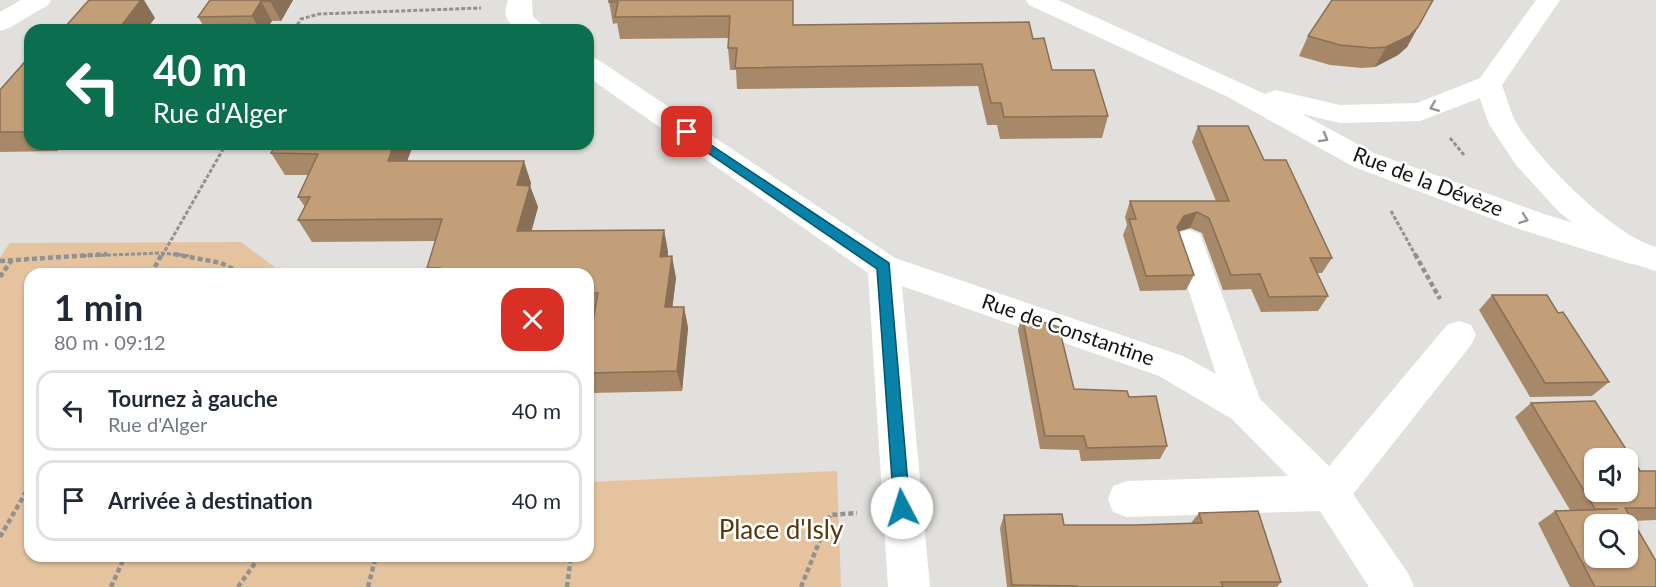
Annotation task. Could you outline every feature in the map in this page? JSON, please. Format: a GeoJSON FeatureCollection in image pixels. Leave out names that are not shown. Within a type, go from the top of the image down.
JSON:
{"type":"FeatureCollection","features":[{"type":"Feature","properties":{"kind":"street"},"geometry":{"type":"LineString","coordinates":[[0,23],[39,0]]}},
{"type":"Feature","properties":{"kind":"street","name":"Rue de la Dévèze"},"geometry":{"type":"LineString","coordinates":[[1038,0],[1236,90],[1364,160],[1533,222],[1643,256]]}},
{"type":"Feature","properties":{"kind":"street"},"geometry":{"type":"LineString","coordinates":[[1548,0],[1488,85],[1503,124],[1526,158],[1570,205],[1643,256]]}},
{"type":"Feature","properties":{"kind":"street"},"geometry":{"type":"LineString","coordinates":[[519,3],[521,20],[527,24]]}},
{"type":"Feature","properties":{"kind":"street","name":"Rue de Constantine"},"geometry":{"type":"LineString","coordinates":[[594,69],[884,267],[1171,366],[1245,408],[1329,493],[1393,587]]}},
{"type":"Feature","properties":{"kind":"street","name":"Rue de la Dévèze"},"geometry":{"type":"LineString","coordinates":[[1236,90],[1340,114],[1420,112],[1488,85]]}},
{"type":"Feature","properties":{"kind":"street","name":"Rue de Constantine"},"geometry":{"type":"LineString","coordinates":[[1189,242],[1245,408]]}},
{"type":"Feature","properties":{"kind":"street"},"geometry":{"type":"LineString","coordinates":[[884,267],[909,587]]}},
{"type":"Feature","properties":{"kind":"street"},"geometry":{"type":"LineString","coordinates":[[1127,499],[1329,493],[1459,335]]}},
{"type":"Feature","properties":{"kind":"path"},"geometry":{"type":"LineString","coordinates":[[298,24],[301,19],[319,14],[519,3]]}},
{"type":"Feature","properties":{"kind":"path"},"geometry":{"type":"LineString","coordinates":[[155,268],[223,150]]}},
{"type":"Feature","properties":{"kind":"path"},"geometry":{"type":"LineString","coordinates":[[1364,160],[1459,335]]}},
{"type":"Feature","properties":{"kind":"path"},"geometry":{"type":"LineString","coordinates":[[0,261],[164,252],[231,265],[235,268]]}},
{"type":"Feature","properties":{"kind":"path"},"geometry":{"type":"LineString","coordinates":[[0,277],[11,261]]}},
{"type":"Feature","properties":{"kind":"path"},"geometry":{"type":"LineString","coordinates":[[0,537],[24,495]]}},
{"type":"Feature","properties":{"kind":"path"},"geometry":{"type":"LineString","coordinates":[[801,587],[830,515],[902,508]]}},
{"type":"Feature","properties":{"kind":"path"},"geometry":{"type":"LineString","coordinates":[[111,587],[122,562]]}},
{"type":"Feature","properties":{"kind":"path"},"geometry":{"type":"LineString","coordinates":[[238,587],[256,562]]}},
{"type":"Feature","properties":{"kind":"path"},"geometry":{"type":"LineString","coordinates":[[368,587],[374,562]]}},
{"type":"Feature","properties":{"kind":"path"},"geometry":{"type":"LineString","coordinates":[[567,587],[570,562]]}},
{"type":"Feature","properties":{"kind":"green space","name":"Place d'Isly"},"geometry":{"type":"Polygon","coordinates":[[[241,242],[276,268],[24,268],[24,562],[594,562],[594,482],[837,471],[841,587],[0,587],[0,257],[10,243],[241,242]]]}},
{"type":"Feature","properties":{"kind":"building"},"geometry":{"type":"Polygon","coordinates":[[[89,0],[141,0],[123,24],[68,24],[89,0]]]}},
{"type":"Feature","properties":{"kind":"building"},"geometry":{"type":"Polygon","coordinates":[[[210,0],[271,0],[261,1],[252,16],[198,17],[210,0]]]}},
{"type":"Feature","properties":{"kind":"building"},"geometry":{"type":"Polygon","coordinates":[[[609,0],[793,0],[793,25],[1029,22],[1033,39],[1044,38],[1052,70],[1094,70],[1108,116],[1004,117],[1001,103],[991,103],[982,64],[735,68],[737,48],[728,48],[730,16],[615,17],[618,2],[609,2],[609,0]]]}},
{"type":"Feature","properties":{"kind":"building"},"geometry":{"type":"Polygon","coordinates":[[[1332,0],[1433,0],[1418,27],[1409,36],[1386,47],[1373,48],[1340,45],[1308,36],[1332,0]]]}},
{"type":"Feature","properties":{"kind":"building"},"geometry":{"type":"Polygon","coordinates":[[[24,63],[24,132],[0,132],[0,90],[24,63]]]}},
{"type":"Feature","properties":{"kind":"building"},"geometry":{"type":"Polygon","coordinates":[[[1198,126],[1248,126],[1264,160],[1286,160],[1332,258],[1310,258],[1328,296],[1269,297],[1260,274],[1231,275],[1209,218],[1197,212],[1184,216],[1177,227],[1194,275],[1146,276],[1129,219],[1136,219],[1130,201],[1229,201],[1198,126]]]}},
{"type":"Feature","properties":{"kind":"building"},"geometry":{"type":"Polygon","coordinates":[[[273,150],[392,150],[388,161],[524,161],[517,185],[530,186],[517,231],[664,230],[660,257],[672,256],[665,307],[684,307],[677,371],[594,373],[594,315],[598,293],[594,293],[594,268],[427,268],[442,219],[298,220],[310,197],[298,197],[318,154],[271,153],[273,150]]]}},
{"type":"Feature","properties":{"kind":"building"},"geometry":{"type":"Polygon","coordinates":[[[1492,295],[1547,295],[1558,313],[1563,312],[1609,382],[1545,383],[1492,295]]]}},
{"type":"Feature","properties":{"kind":"building"},"geometry":{"type":"Polygon","coordinates":[[[1022,315],[1059,327],[1074,389],[1127,391],[1129,397],[1156,396],[1167,446],[1087,448],[1084,436],[1045,436],[1022,315]]]}},
{"type":"Feature","properties":{"kind":"building"},"geometry":{"type":"Polygon","coordinates":[[[1595,401],[1625,448],[1584,448],[1584,491],[1531,403],[1595,401]]]}},
{"type":"Feature","properties":{"kind":"building"},"geometry":{"type":"Polygon","coordinates":[[[1638,468],[1640,471],[1656,471],[1656,508],[1625,508],[1629,514],[1584,514],[1584,566],[1555,511],[1618,509],[1595,509],[1591,502],[1638,502],[1638,468]]]}},
{"type":"Feature","properties":{"kind":"building"},"geometry":{"type":"Polygon","coordinates":[[[1258,511],[1281,582],[1221,582],[1223,587],[1012,585],[1004,515],[1062,514],[1064,525],[1135,525],[1202,523],[1199,513],[1258,511]]]}},
{"type":"Feature","properties":{"kind":"building"},"geometry":{"type":"Polygon","coordinates":[[[1638,530],[1656,561],[1656,587],[1595,587],[1585,568],[1638,568],[1638,530]]]}},
{"type":"Feature","properties":{"kind":"route"},"geometry":{"type":"LineString","coordinates":[[687,132],[884,267],[902,508]]}}]}
